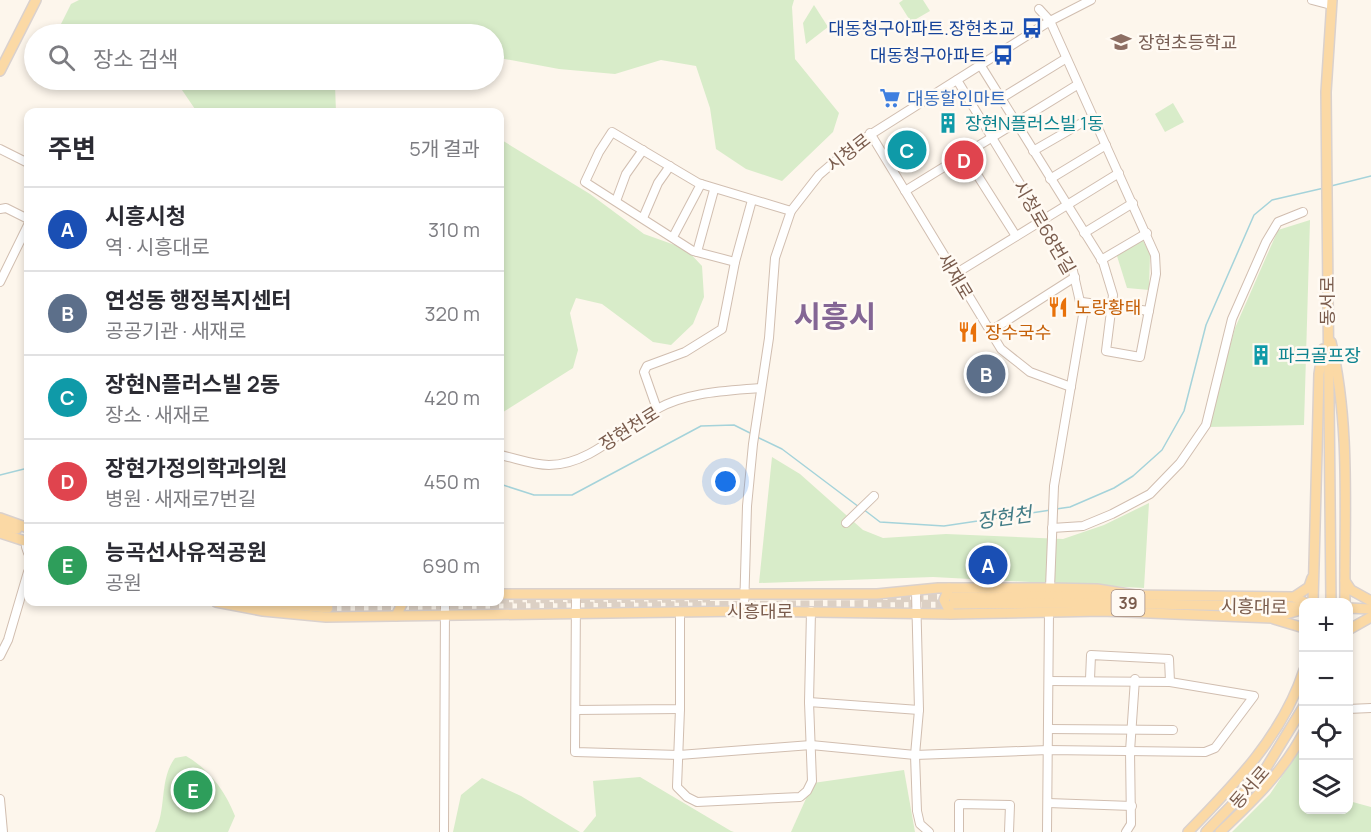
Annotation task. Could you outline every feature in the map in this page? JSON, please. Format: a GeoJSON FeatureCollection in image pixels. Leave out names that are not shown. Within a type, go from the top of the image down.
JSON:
{"type":"FeatureCollection","features":[{"type":"Feature","properties":{"kind":"main road"},"geometry":{"type":"LineString","coordinates":[[0,71],[36,0]]}},
{"type":"Feature","properties":{"kind":"main road","name":"동서로"},"geometry":{"type":"LineString","coordinates":[[1331,3],[1326,92],[1331,598]]}},
{"type":"Feature","properties":{"kind":"main road"},"geometry":{"type":"LineString","coordinates":[[1313,598],[1319,374],[1327,323]]}},
{"type":"Feature","properties":{"kind":"main road"},"geometry":{"type":"LineString","coordinates":[[1327,323],[1340,378],[1345,598]]}},
{"type":"Feature","properties":{"kind":"main road"},"geometry":{"type":"LineString","coordinates":[[0,518],[24,528]]}},
{"type":"Feature","properties":{"kind":"main road"},"geometry":{"type":"LineString","coordinates":[[0,525],[24,529]]}},
{"type":"Feature","properties":{"kind":"main road"},"geometry":{"type":"LineString","coordinates":[[0,533],[24,545]]}},
{"type":"Feature","properties":{"kind":"main road"},"geometry":{"type":"LineString","coordinates":[[0,540],[24,546]]}},
{"type":"Feature","properties":{"kind":"main road"},"geometry":{"type":"LineString","coordinates":[[1294,597],[1309,587],[1313,576]]}},
{"type":"Feature","properties":{"kind":"main road"},"geometry":{"type":"LineString","coordinates":[[1345,581],[1351,590],[1371,601]]}},
{"type":"Feature","properties":{"kind":"main road","name":"시흥대로"},"geometry":{"type":"LineString","coordinates":[[239,606],[298,616],[744,611],[916,613],[952,601],[1050,588],[1097,589],[1135,595]]}},
{"type":"Feature","properties":{"kind":"main road","name":"시흥대로"},"geometry":{"type":"LineString","coordinates":[[504,594],[745,592],[877,594],[916,592],[952,601],[1049,612],[1125,612],[1272,618],[1299,608]]}},
{"type":"Feature","properties":{"kind":"main road"},"geometry":{"type":"LineString","coordinates":[[876,612],[881,603],[877,594]]}},
{"type":"Feature","properties":{"kind":"main road","name":"시흥대로"},"geometry":{"type":"LineString","coordinates":[[952,601],[1135,595],[1294,597],[1299,602]]}},
{"type":"Feature","properties":{"kind":"main road","name":"시흥대로"},"geometry":{"type":"LineString","coordinates":[[952,601],[1299,606]]}},
{"type":"Feature","properties":{"kind":"main road"},"geometry":{"type":"LineString","coordinates":[[305,606],[328,608]]}},
{"type":"Feature","properties":{"kind":"main road"},"geometry":{"type":"LineString","coordinates":[[396,616],[401,606]]}},
{"type":"Feature","properties":{"kind":"main road"},"geometry":{"type":"LineString","coordinates":[[1353,608],[1371,609]]}},
{"type":"Feature","properties":{"kind":"main road"},"geometry":{"type":"LineString","coordinates":[[1353,627],[1371,617]]}},
{"type":"Feature","properties":{"kind":"main road"},"geometry":{"type":"LineString","coordinates":[[1272,618],[1299,626]]}},
{"type":"Feature","properties":{"kind":"main road"},"geometry":{"type":"LineString","coordinates":[[1188,832],[1229,790],[1270,740],[1299,685]]}},
{"type":"Feature","properties":{"kind":"main road","name":"동서로"},"geometry":{"type":"LineString","coordinates":[[1206,832],[1263,773],[1299,714]]}},
{"type":"Feature","properties":{"kind":"main road"},"geometry":{"type":"LineString","coordinates":[[1220,832],[1258,796],[1299,742]]}},
{"type":"Feature","properties":{"kind":"street","name":"시청로"},"geometry":{"type":"LineString","coordinates":[[744,611],[747,506],[753,444],[769,338],[775,258],[791,212],[819,175],[870,133],[957,81],[1050,21],[1091,0]]}},
{"type":"Feature","properties":{"kind":"street"},"geometry":{"type":"LineString","coordinates":[[1312,0],[1331,3]]}},
{"type":"Feature","properties":{"kind":"street"},"geometry":{"type":"LineString","coordinates":[[981,66],[1101,260],[1113,295],[1106,351],[1140,357],[1156,274],[1155,255],[1147,233],[1065,59],[1050,21],[1039,9]]}},
{"type":"Feature","properties":{"kind":"street"},"geometry":{"type":"LineString","coordinates":[[1000,99],[1065,59]]}},
{"type":"Feature","properties":{"kind":"street","name":"시청로68번길"},"geometry":{"type":"LineString","coordinates":[[957,81],[1075,277],[1082,302],[1083,315],[1054,486],[1050,588]]}},
{"type":"Feature","properties":{"kind":"street"},"geometry":{"type":"LineString","coordinates":[[905,191],[1077,85]]}},
{"type":"Feature","properties":{"kind":"street"},"geometry":{"type":"LineString","coordinates":[[1033,151],[1092,117]]}},
{"type":"Feature","properties":{"kind":"street"},"geometry":{"type":"LineString","coordinates":[[735,262],[697,252],[585,182],[599,152],[612,132],[714,190],[791,212]]}},
{"type":"Feature","properties":{"kind":"street","name":"새재로"},"geometry":{"type":"LineString","coordinates":[[870,133],[1001,349],[1030,372],[1071,387]]}},
{"type":"Feature","properties":{"kind":"street"},"geometry":{"type":"LineString","coordinates":[[1050,178],[1106,146]]}},
{"type":"Feature","properties":{"kind":"street"},"geometry":{"type":"LineString","coordinates":[[0,149],[24,161]]}},
{"type":"Feature","properties":{"kind":"street"},"geometry":{"type":"LineString","coordinates":[[616,201],[626,174],[643,150]]}},
{"type":"Feature","properties":{"kind":"street"},"geometry":{"type":"LineString","coordinates":[[964,154],[1016,236]]}},
{"type":"Feature","properties":{"kind":"street"},"geometry":{"type":"LineString","coordinates":[[643,218],[658,183],[670,166]]}},
{"type":"Feature","properties":{"kind":"street"},"geometry":{"type":"LineString","coordinates":[[955,274],[1119,173]]}},
{"type":"Feature","properties":{"kind":"street"},"geometry":{"type":"LineString","coordinates":[[674,237],[701,184]]}},
{"type":"Feature","properties":{"kind":"street"},"geometry":{"type":"LineString","coordinates":[[697,252],[714,190]]}},
{"type":"Feature","properties":{"kind":"street"},"geometry":{"type":"LineString","coordinates":[[657,409],[644,372],[647,366],[685,352],[722,329],[735,262],[752,200]]}},
{"type":"Feature","properties":{"kind":"street"},"geometry":{"type":"LineString","coordinates":[[1084,233],[1133,203]]}},
{"type":"Feature","properties":{"kind":"street"},"geometry":{"type":"LineString","coordinates":[[0,209],[6,208],[24,217]]}},
{"type":"Feature","properties":{"kind":"street"},"geometry":{"type":"LineString","coordinates":[[1052,525],[1083,526],[1112,514],[1150,494],[1180,463],[1206,425],[1232,319],[1266,242],[1278,222],[1303,212]]}},
{"type":"Feature","properties":{"kind":"street"},"geometry":{"type":"LineString","coordinates":[[0,282],[24,233]]}},
{"type":"Feature","properties":{"kind":"street"},"geometry":{"type":"LineString","coordinates":[[1101,260],[1147,233]]}},
{"type":"Feature","properties":{"kind":"street"},"geometry":{"type":"LineString","coordinates":[[989,332],[1075,277]]}},
{"type":"Feature","properties":{"kind":"street"},"geometry":{"type":"LineString","coordinates":[[1082,302],[1149,311]]}},
{"type":"Feature","properties":{"kind":"street","name":"장현천로"},"geometry":{"type":"LineString","coordinates":[[504,456],[546,465],[564,464],[602,446],[657,409],[704,393],[760,388]]}},
{"type":"Feature","properties":{"kind":"street"},"geometry":{"type":"LineString","coordinates":[[846,522],[874,496]]}},
{"type":"Feature","properties":{"kind":"street"},"geometry":{"type":"LineString","coordinates":[[0,656],[8,640],[24,586]]}},
{"type":"Feature","properties":{"kind":"street"},"geometry":{"type":"LineString","coordinates":[[916,592],[919,710],[915,755],[917,811],[920,824],[929,832]]}},
{"type":"Feature","properties":{"kind":"street"},"geometry":{"type":"LineString","coordinates":[[576,594],[575,752],[679,755],[812,745],[915,755],[1048,750],[1205,752],[1215,748],[1254,696],[1170,682],[1049,681]]}},
{"type":"Feature","properties":{"kind":"street"},"geometry":{"type":"LineString","coordinates":[[444,832],[446,606]]}},
{"type":"Feature","properties":{"kind":"street"},"geometry":{"type":"LineString","coordinates":[[680,612],[677,787],[693,800],[797,799],[807,791],[812,781],[809,702],[811,611]]}},
{"type":"Feature","properties":{"kind":"street"},"geometry":{"type":"LineString","coordinates":[[1047,832],[1049,612]]}},
{"type":"Feature","properties":{"kind":"street"},"geometry":{"type":"LineString","coordinates":[[1090,680],[1091,655],[1169,659],[1170,682]]}},
{"type":"Feature","properties":{"kind":"street"},"geometry":{"type":"LineString","coordinates":[[1126,832],[1131,824],[1130,751],[1135,680]]}},
{"type":"Feature","properties":{"kind":"street"},"geometry":{"type":"LineString","coordinates":[[809,702],[919,710]]}},
{"type":"Feature","properties":{"kind":"street"},"geometry":{"type":"LineString","coordinates":[[1353,709],[1371,708]]}},
{"type":"Feature","properties":{"kind":"street"},"geometry":{"type":"LineString","coordinates":[[576,710],[680,709]]}},
{"type":"Feature","properties":{"kind":"street"},"geometry":{"type":"LineString","coordinates":[[1049,729],[1173,730]]}},
{"type":"Feature","properties":{"kind":"street"},"geometry":{"type":"LineString","coordinates":[[0,799],[3,832]]}},
{"type":"Feature","properties":{"kind":"street"},"geometry":{"type":"LineString","coordinates":[[1047,803],[1132,806]]}},
{"type":"Feature","properties":{"kind":"street"},"geometry":{"type":"LineString","coordinates":[[959,832],[959,804],[1010,805],[1009,832]]}},
{"type":"Feature","properties":{"kind":"green space"},"geometry":{"type":"Polygon","coordinates":[[[79,0],[794,0],[792,7],[795,59],[839,113],[833,132],[782,181],[746,169],[716,149],[710,108],[696,66],[661,60],[615,74],[559,69],[504,59],[504,24],[61,24],[71,4],[79,0]]]}},
{"type":"Feature","properties":{"kind":"green space"},"geometry":{"type":"Polygon","coordinates":[[[903,0],[923,0],[930,11],[911,22],[899,3],[903,0]]]}},
{"type":"Feature","properties":{"kind":"green space"},"geometry":{"type":"Polygon","coordinates":[[[814,5],[828,27],[806,44],[803,23],[814,5]]]}},
{"type":"Feature","properties":{"kind":"green space"},"geometry":{"type":"Polygon","coordinates":[[[182,90],[335,90],[336,108],[194,108],[182,90]]]}},
{"type":"Feature","properties":{"kind":"green space"},"geometry":{"type":"Polygon","coordinates":[[[1173,103],[1184,122],[1165,132],[1155,114],[1173,103]]]}},
{"type":"Feature","properties":{"kind":"green space"},"geometry":{"type":"Polygon","coordinates":[[[504,141],[590,194],[644,234],[686,249],[702,266],[704,297],[693,324],[671,345],[653,342],[602,304],[576,298],[570,313],[578,350],[573,368],[504,411],[504,141]]]}},
{"type":"Feature","properties":{"kind":"green space"},"geometry":{"type":"Polygon","coordinates":[[[1310,220],[1304,425],[1208,427],[1235,328],[1278,230],[1310,220]]]}},
{"type":"Feature","properties":{"kind":"green space"},"geometry":{"type":"Polygon","coordinates":[[[1142,239],[1150,254],[1149,290],[1127,288],[1117,256],[1142,239]]]}},
{"type":"Feature","properties":{"kind":"green space"},"geometry":{"type":"Polygon","coordinates":[[[772,457],[800,474],[863,530],[883,538],[946,534],[1063,539],[1104,525],[1149,503],[1144,588],[933,577],[759,583],[772,457]]]}},
{"type":"Feature","properties":{"kind":"green space"},"geometry":{"type":"Polygon","coordinates":[[[1299,751],[1299,814],[1353,814],[1353,802],[1371,807],[1371,832],[1232,832],[1270,794],[1299,751]]]}},
{"type":"Feature","properties":{"kind":"green space"},"geometry":{"type":"Polygon","coordinates":[[[186,756],[216,782],[226,798],[235,816],[228,832],[155,832],[159,823],[170,766],[175,758],[186,756]]]}},
{"type":"Feature","properties":{"kind":"green space"},"geometry":{"type":"Polygon","coordinates":[[[904,770],[915,832],[791,832],[813,783],[904,770]]]}},
{"type":"Feature","properties":{"kind":"green space"},"geometry":{"type":"Polygon","coordinates":[[[640,777],[734,832],[583,832],[596,816],[593,781],[640,777]]]}},
{"type":"Feature","properties":{"kind":"green space"},"geometry":{"type":"Polygon","coordinates":[[[482,778],[521,796],[580,832],[453,832],[461,795],[482,778]]]}},
{"type":"Feature","properties":{"kind":"waterway","name":"장현천"},"geometry":{"type":"LineString","coordinates":[[1331,186],[1371,176]]}},
{"type":"Feature","properties":{"kind":"waterway","name":"장현천"},"geometry":{"type":"LineString","coordinates":[[1056,509],[1070,507],[1114,488],[1133,476],[1162,450],[1184,411],[1206,325],[1254,215],[1272,200],[1324,188]]}},
{"type":"Feature","properties":{"kind":"waterway","name":"장현천"},"geometry":{"type":"LineString","coordinates":[[504,485],[534,495],[572,495],[701,426],[734,425],[750,433]]}},
{"type":"Feature","properties":{"kind":"waterway","name":"장현천"},"geometry":{"type":"LineString","coordinates":[[757,437],[782,449],[859,507]]}},
{"type":"Feature","properties":{"kind":"waterway","name":"장현천"},"geometry":{"type":"LineString","coordinates":[[0,475],[24,469]]}},
{"type":"Feature","properties":{"kind":"waterway","name":"장현천"},"geometry":{"type":"LineString","coordinates":[[863,509],[880,522],[944,526],[1051,510]]}},
{"type":"Feature","properties":{"kind":"tunnel"},"geometry":{"type":"LineString","coordinates":[[874,598],[950,597]]}},
{"type":"Feature","properties":{"kind":"tunnel"},"geometry":{"type":"LineString","coordinates":[[504,599],[710,598]]}},
{"type":"Feature","properties":{"kind":"tunnel"},"geometry":{"type":"LineString","coordinates":[[328,608],[952,604]]}},
{"type":"Feature","properties":{"kind":"place","name":"대동청구아파트.장현초교"},"geometry":{"type":"Point","coordinates":[1032,28]}},
{"type":"Feature","properties":{"kind":"place","name":"장현초등학교"},"geometry":{"type":"Point","coordinates":[1121,42]}},
{"type":"Feature","properties":{"kind":"place","name":"대동청구아파트"},"geometry":{"type":"Point","coordinates":[1003,55]}},
{"type":"Feature","properties":{"kind":"place","name":"대동할인마트"},"geometry":{"type":"Point","coordinates":[890,98]}},
{"type":"Feature","properties":{"kind":"place","name":"장현N플러스빌 1동"},"geometry":{"type":"Point","coordinates":[948,123]}},
{"type":"Feature","properties":{"kind":"place","name":"장현N플러스빌 2동"},"geometry":{"type":"Point","coordinates":[907,150]}},
{"type":"Feature","properties":{"kind":"place","name":"장현가정의학과의원"},"geometry":{"type":"Point","coordinates":[964,160]}},
{"type":"Feature","properties":{"kind":"place","name":"노랑황태"},"geometry":{"type":"Point","coordinates":[1058,307]}},
{"type":"Feature","properties":{"kind":"place","name":"장수국수"},"geometry":{"type":"Point","coordinates":[968,332]}},
{"type":"Feature","properties":{"kind":"place","name":"파크골프장"},"geometry":{"type":"Point","coordinates":[1261,355]}},
{"type":"Feature","properties":{"kind":"place","name":"연성동 행정복지센터"},"geometry":{"type":"Point","coordinates":[986,374]}},
{"type":"Feature","properties":{"kind":"place","name":"시흥시청"},"geometry":{"type":"Point","coordinates":[988,565]}},
{"type":"Feature","properties":{"kind":"place","name":"능곡선사유적공원"},"geometry":{"type":"Point","coordinates":[193,790]}},
{"type":"Feature","properties":{"kind":"district","name":"시흥시"},"geometry":{"type":"Point","coordinates":[835,315]}}]}
